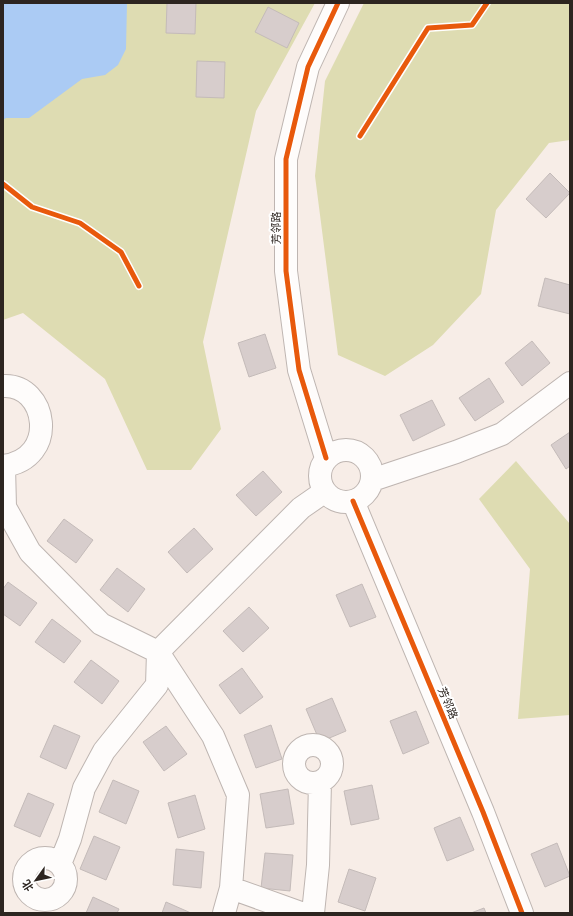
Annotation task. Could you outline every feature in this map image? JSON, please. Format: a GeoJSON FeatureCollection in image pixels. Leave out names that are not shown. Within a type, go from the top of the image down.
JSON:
{"type":"FeatureCollection","features":[{"type":"Feature","properties":{"kind":"street","name":"芳邻路"},"geometry":{"type":"LineString","coordinates":[[326,458],[299,370],[286,270],[286,159],[308,67],[338,3]]}},
{"type":"Feature","properties":{"kind":"street"},"geometry":{"type":"LineString","coordinates":[[372,480],[456,452],[502,434],[570,384]]}},
{"type":"Feature","properties":{"kind":"street"},"geometry":{"type":"LineString","coordinates":[[3,386],[18,389],[30,397],[38,408],[42,422],[39,442],[29,456],[17,463],[3,466],[5,507],[30,552],[101,624],[158,652],[213,736],[238,795],[231,888],[224,913]]}},
{"type":"Feature","properties":{"kind":"street"},"geometry":{"type":"LineString","coordinates":[[346,449],[356,451],[370,464],[372,480],[365,494],[353,501],[342,503],[334,500],[324,492],[319,474],[321,465],[326,458],[333,452],[346,449]]}},
{"type":"Feature","properties":{"kind":"street"},"geometry":{"type":"LineString","coordinates":[[60,864],[70,839],[84,788],[104,751],[157,685],[158,652],[301,508],[324,492]]}},
{"type":"Feature","properties":{"kind":"street","name":"芳邻路"},"geometry":{"type":"LineString","coordinates":[[353,501],[483,812],[522,913]]}},
{"type":"Feature","properties":{"kind":"street"},"geometry":{"type":"LineString","coordinates":[[313,913],[318,865],[320,782]]}},
{"type":"Feature","properties":{"kind":"street"},"geometry":{"type":"LineString","coordinates":[[231,888],[300,913]]}},
{"type":"Feature","properties":{"kind":"shaded area"},"geometry":{"type":"Polygon","coordinates":[[[3,3],[315,3],[256,111],[203,342],[221,429],[191,470],[147,470],[105,379],[23,313],[3,320],[3,3]]]}},
{"type":"Feature","properties":{"kind":"shaded area"},"geometry":{"type":"Polygon","coordinates":[[[364,3],[570,3],[570,140],[549,143],[496,210],[481,294],[433,345],[385,376],[338,355],[315,176],[325,81],[364,3]]]}},
{"type":"Feature","properties":{"kind":"shaded area"},"geometry":{"type":"Polygon","coordinates":[[[516,461],[570,524],[570,715],[518,719],[530,569],[479,499],[516,461]]]}},
{"type":"Feature","properties":{"kind":"water"},"geometry":{"type":"Polygon","coordinates":[[[3,3],[127,3],[126,49],[118,65],[105,75],[82,79],[29,118],[6,118],[3,120],[3,3]]]}},
{"type":"Feature","properties":{"kind":"building"},"geometry":{"type":"Polygon","coordinates":[[[167,3],[196,3],[195,34],[166,33],[167,3]]]}},
{"type":"Feature","properties":{"kind":"building"},"geometry":{"type":"Polygon","coordinates":[[[268,7],[299,23],[287,48],[255,32],[268,7]]]}},
{"type":"Feature","properties":{"kind":"building"},"geometry":{"type":"Polygon","coordinates":[[[197,61],[225,62],[224,98],[196,97],[197,61]]]}},
{"type":"Feature","properties":{"kind":"building"},"geometry":{"type":"Polygon","coordinates":[[[550,173],[570,193],[546,218],[526,199],[550,173]]]}},
{"type":"Feature","properties":{"kind":"building"},"geometry":{"type":"Polygon","coordinates":[[[545,278],[570,285],[570,314],[538,306],[545,278]]]}},
{"type":"Feature","properties":{"kind":"building"},"geometry":{"type":"Polygon","coordinates":[[[265,334],[276,368],[249,377],[238,343],[265,334]]]}},
{"type":"Feature","properties":{"kind":"building"},"geometry":{"type":"Polygon","coordinates":[[[532,341],[550,363],[522,386],[505,363],[532,341]]]}},
{"type":"Feature","properties":{"kind":"building"},"geometry":{"type":"Polygon","coordinates":[[[489,378],[504,402],[475,421],[459,398],[489,378]]]}},
{"type":"Feature","properties":{"kind":"building"},"geometry":{"type":"Polygon","coordinates":[[[432,400],[445,425],[413,441],[400,415],[432,400]]]}},
{"type":"Feature","properties":{"kind":"building"},"geometry":{"type":"Polygon","coordinates":[[[570,432],[570,466],[566,469],[551,445],[570,432]]]}},
{"type":"Feature","properties":{"kind":"building"},"geometry":{"type":"Polygon","coordinates":[[[263,471],[282,492],[256,516],[236,495],[263,471]]]}},
{"type":"Feature","properties":{"kind":"building"},"geometry":{"type":"Polygon","coordinates":[[[64,519],[93,540],[76,563],[47,541],[64,519]]]}},
{"type":"Feature","properties":{"kind":"building"},"geometry":{"type":"Polygon","coordinates":[[[194,528],[213,549],[187,573],[168,552],[194,528]]]}},
{"type":"Feature","properties":{"kind":"building"},"geometry":{"type":"Polygon","coordinates":[[[117,568],[145,589],[128,612],[100,590],[117,568]]]}},
{"type":"Feature","properties":{"kind":"building"},"geometry":{"type":"Polygon","coordinates":[[[8,582],[37,603],[20,626],[3,614],[3,589],[8,582]]]}},
{"type":"Feature","properties":{"kind":"building"},"geometry":{"type":"Polygon","coordinates":[[[362,584],[376,617],[350,627],[336,595],[362,584]]]}},
{"type":"Feature","properties":{"kind":"building"},"geometry":{"type":"Polygon","coordinates":[[[249,607],[269,628],[243,652],[223,631],[249,607]]]}},
{"type":"Feature","properties":{"kind":"building"},"geometry":{"type":"Polygon","coordinates":[[[52,619],[81,641],[64,663],[35,642],[52,619]]]}},
{"type":"Feature","properties":{"kind":"building"},"geometry":{"type":"Polygon","coordinates":[[[91,660],[119,681],[102,704],[74,682],[91,660]]]}},
{"type":"Feature","properties":{"kind":"building"},"geometry":{"type":"Polygon","coordinates":[[[242,668],[263,697],[240,714],[219,685],[242,668]]]}},
{"type":"Feature","properties":{"kind":"building"},"geometry":{"type":"Polygon","coordinates":[[[332,698],[346,731],[320,742],[306,709],[332,698]]]}},
{"type":"Feature","properties":{"kind":"building"},"geometry":{"type":"Polygon","coordinates":[[[416,711],[429,743],[403,754],[390,721],[416,711]]]}},
{"type":"Feature","properties":{"kind":"building"},"geometry":{"type":"Polygon","coordinates":[[[54,725],[80,736],[66,769],[40,757],[54,725]]]}},
{"type":"Feature","properties":{"kind":"building"},"geometry":{"type":"Polygon","coordinates":[[[271,725],[282,759],[256,768],[244,735],[271,725]]]}},
{"type":"Feature","properties":{"kind":"building"},"geometry":{"type":"Polygon","coordinates":[[[166,726],[187,754],[164,771],[143,742],[166,726]]]}},
{"type":"Feature","properties":{"kind":"building"},"geometry":{"type":"Polygon","coordinates":[[[113,780],[139,791],[126,824],[99,812],[113,780]]]}},
{"type":"Feature","properties":{"kind":"building"},"geometry":{"type":"Polygon","coordinates":[[[372,785],[379,819],[351,825],[344,791],[372,785]]]}},
{"type":"Feature","properties":{"kind":"building"},"geometry":{"type":"Polygon","coordinates":[[[288,789],[294,824],[266,828],[260,794],[288,789]]]}},
{"type":"Feature","properties":{"kind":"building"},"geometry":{"type":"Polygon","coordinates":[[[28,793],[54,804],[40,837],[14,826],[28,793]]]}},
{"type":"Feature","properties":{"kind":"building"},"geometry":{"type":"Polygon","coordinates":[[[195,795],[205,829],[178,838],[168,803],[195,795]]]}},
{"type":"Feature","properties":{"kind":"building"},"geometry":{"type":"Polygon","coordinates":[[[460,817],[474,850],[447,861],[434,828],[460,817]]]}},
{"type":"Feature","properties":{"kind":"building"},"geometry":{"type":"Polygon","coordinates":[[[94,836],[120,847],[106,880],[80,869],[94,836]]]}},
{"type":"Feature","properties":{"kind":"building"},"geometry":{"type":"Polygon","coordinates":[[[557,843],[570,876],[545,887],[531,854],[557,843]]]}},
{"type":"Feature","properties":{"kind":"building"},"geometry":{"type":"Polygon","coordinates":[[[176,849],[204,852],[201,888],[173,885],[176,849]]]}},
{"type":"Feature","properties":{"kind":"building"},"geometry":{"type":"Polygon","coordinates":[[[265,853],[293,855],[290,891],[261,888],[265,853]]]}},
{"type":"Feature","properties":{"kind":"building"},"geometry":{"type":"Polygon","coordinates":[[[349,869],[376,878],[365,911],[338,902],[349,869]]]}},
{"type":"Feature","properties":{"kind":"building"},"geometry":{"type":"Polygon","coordinates":[[[93,897],[119,909],[117,913],[86,913],[93,897]]]}},
{"type":"Feature","properties":{"kind":"building"},"geometry":{"type":"Polygon","coordinates":[[[166,902],[191,913],[162,913],[166,902]]]}},
{"type":"Feature","properties":{"kind":"building"},"geometry":{"type":"Polygon","coordinates":[[[484,908],[486,913],[471,913],[484,908]]]}},
{"type":"Feature","properties":{"kind":"cycle path"},"geometry":{"type":"LineString","coordinates":[[326,458],[299,370],[286,271],[286,159],[308,67],[338,3]]}},
{"type":"Feature","properties":{"kind":"cycle path"},"geometry":{"type":"LineString","coordinates":[[360,136],[428,28],[472,25],[487,3]]}},
{"type":"Feature","properties":{"kind":"cycle path"},"geometry":{"type":"LineString","coordinates":[[3,184],[32,207],[80,223],[121,252],[139,286]]}},
{"type":"Feature","properties":{"kind":"cycle path"},"geometry":{"type":"LineString","coordinates":[[353,501],[483,812],[522,913]]}}]}
